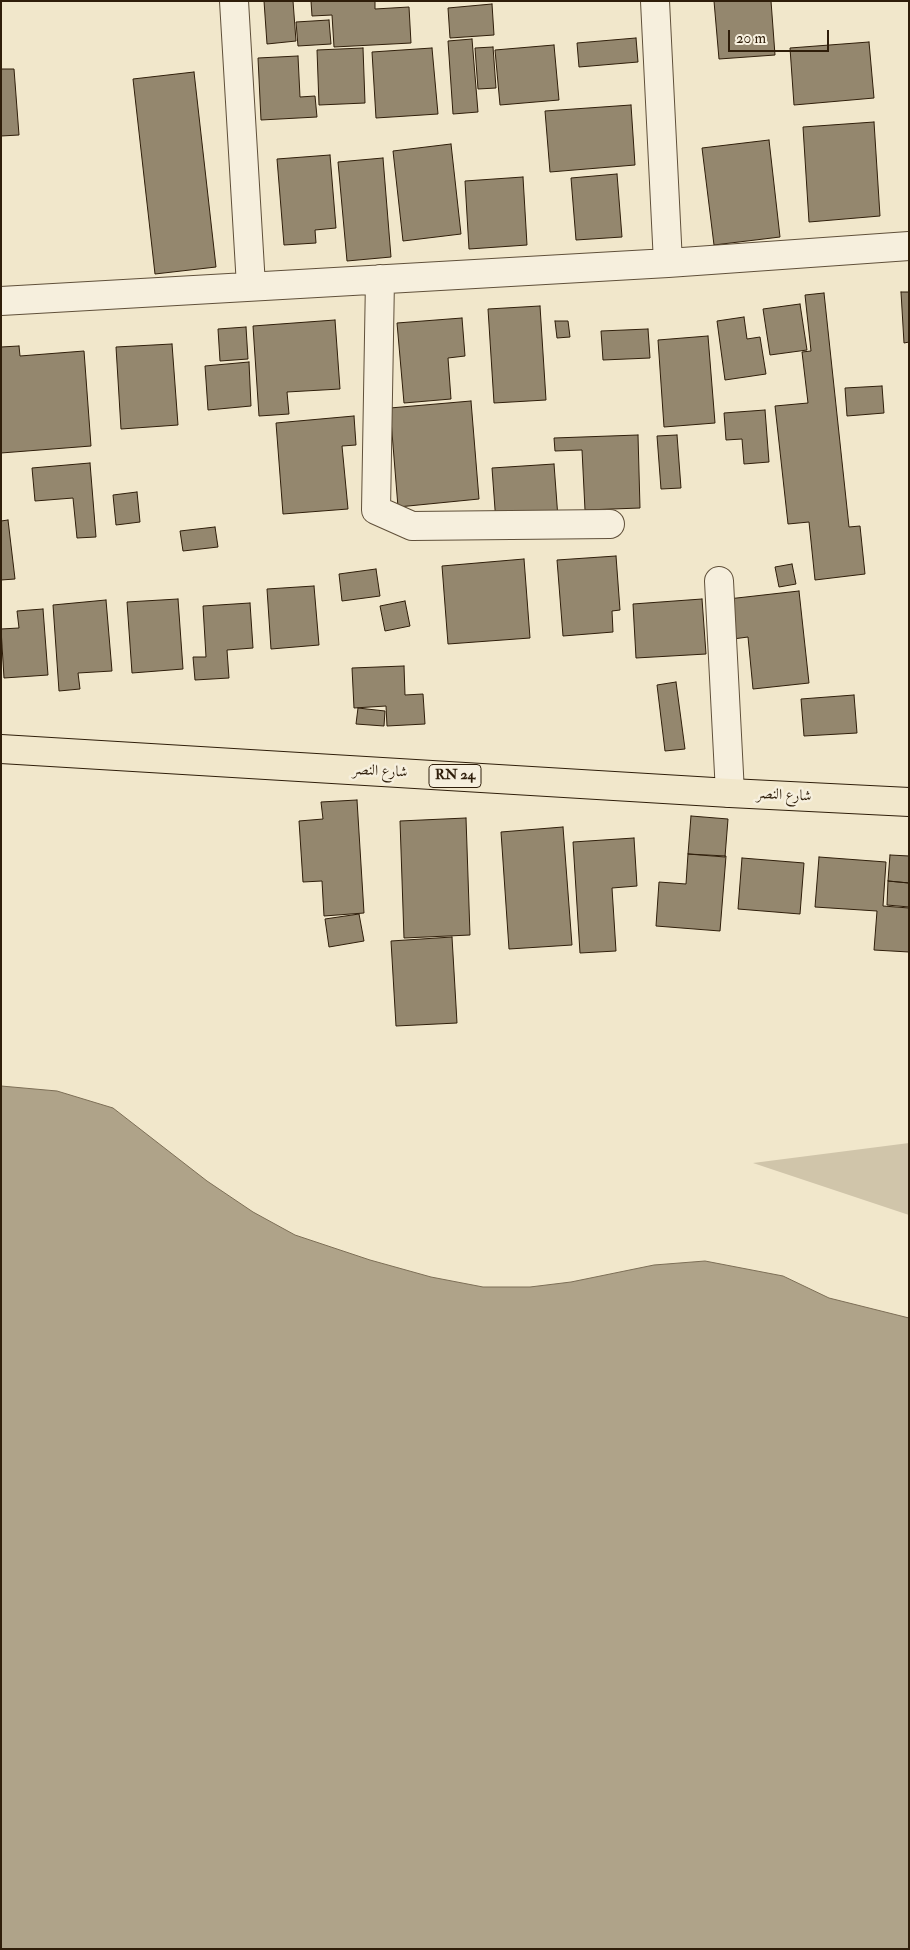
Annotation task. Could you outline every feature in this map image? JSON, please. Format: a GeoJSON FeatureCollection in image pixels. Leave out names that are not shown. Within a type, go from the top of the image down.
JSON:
{"type":"FeatureCollection","features":[{"type":"Feature","properties":{"kind":"main road","name":"شارع النصر"},"geometry":{"type":"LineString","coordinates":[[1,748],[730,793],[909,802]]}},
{"type":"Feature","properties":{"kind":"street"},"geometry":{"type":"LineString","coordinates":[[234,1],[251,286]]}},
{"type":"Feature","properties":{"kind":"street"},"geometry":{"type":"LineString","coordinates":[[655,1],[668,263]]}},
{"type":"Feature","properties":{"kind":"street"},"geometry":{"type":"LineString","coordinates":[[1,301],[668,263],[909,246]]}},
{"type":"Feature","properties":{"kind":"street"},"geometry":{"type":"LineString","coordinates":[[380,279],[376,510],[412,526],[610,524]]}},
{"type":"Feature","properties":{"kind":"street"},"geometry":{"type":"LineString","coordinates":[[718,581],[730,793]]}},
{"type":"Feature","properties":{"kind":"shaded area"},"geometry":{"type":"Polygon","coordinates":[[[1,1086],[57,1091],[113,1108],[207,1181],[253,1212],[295,1235],[370,1260],[431,1277],[483,1287],[530,1287],[571,1282],[654,1265],[705,1261],[783,1276],[829,1298],[909,1318],[909,1949],[1,1949],[1,1086]]]}},
{"type":"Feature","properties":{"kind":"shaded area"},"geometry":{"type":"Polygon","coordinates":[[[909,1143],[909,1215],[753,1163],[909,1143]]]}},
{"type":"Feature","properties":{"kind":"building"},"geometry":{"type":"Polygon","coordinates":[[[264,1],[293,1],[296,41],[267,44],[264,1]]]}},
{"type":"Feature","properties":{"kind":"building"},"geometry":{"type":"Polygon","coordinates":[[[311,1],[375,1],[375,9],[409,7],[411,43],[334,47],[332,15],[312,16],[311,1]]]}},
{"type":"Feature","properties":{"kind":"building"},"geometry":{"type":"Polygon","coordinates":[[[714,1],[771,1],[775,55],[719,59],[714,1]]]}},
{"type":"Feature","properties":{"kind":"building"},"geometry":{"type":"Polygon","coordinates":[[[492,4],[494,35],[450,38],[448,8],[492,4]]]}},
{"type":"Feature","properties":{"kind":"building"},"geometry":{"type":"Polygon","coordinates":[[[329,20],[331,44],[298,46],[296,22],[329,20]]]}},
{"type":"Feature","properties":{"kind":"building"},"geometry":{"type":"Polygon","coordinates":[[[636,38],[638,62],[579,67],[577,43],[636,38]]]}},
{"type":"Feature","properties":{"kind":"building"},"geometry":{"type":"Polygon","coordinates":[[[472,39],[478,112],[453,114],[448,41],[472,39]]]}},
{"type":"Feature","properties":{"kind":"building"},"geometry":{"type":"Polygon","coordinates":[[[869,42],[874,98],[794,105],[790,48],[869,42]]]}},
{"type":"Feature","properties":{"kind":"building"},"geometry":{"type":"Polygon","coordinates":[[[554,45],[559,100],[500,105],[495,50],[554,45]]]}},
{"type":"Feature","properties":{"kind":"building"},"geometry":{"type":"Polygon","coordinates":[[[493,47],[496,88],[478,89],[475,48],[493,47]]]}},
{"type":"Feature","properties":{"kind":"building"},"geometry":{"type":"Polygon","coordinates":[[[363,48],[365,103],[319,105],[317,50],[363,48]]]}},
{"type":"Feature","properties":{"kind":"building"},"geometry":{"type":"Polygon","coordinates":[[[432,48],[438,114],[376,118],[372,52],[432,48]]]}},
{"type":"Feature","properties":{"kind":"building"},"geometry":{"type":"Polygon","coordinates":[[[298,56],[300,97],[315,96],[317,117],[261,120],[258,58],[298,56]]]}},
{"type":"Feature","properties":{"kind":"building"},"geometry":{"type":"Polygon","coordinates":[[[1,69],[14,69],[19,135],[1,136],[1,69]]]}},
{"type":"Feature","properties":{"kind":"building"},"geometry":{"type":"Polygon","coordinates":[[[194,72],[216,267],[155,274],[133,79],[194,72]]]}},
{"type":"Feature","properties":{"kind":"building"},"geometry":{"type":"Polygon","coordinates":[[[631,105],[635,165],[550,172],[545,111],[631,105]]]}},
{"type":"Feature","properties":{"kind":"building"},"geometry":{"type":"Polygon","coordinates":[[[874,122],[880,216],[809,222],[803,127],[874,122]]]}},
{"type":"Feature","properties":{"kind":"building"},"geometry":{"type":"Polygon","coordinates":[[[769,140],[780,237],[714,245],[702,148],[769,140]]]}},
{"type":"Feature","properties":{"kind":"building"},"geometry":{"type":"Polygon","coordinates":[[[451,144],[461,234],[403,241],[393,151],[451,144]]]}},
{"type":"Feature","properties":{"kind":"building"},"geometry":{"type":"Polygon","coordinates":[[[330,155],[336,228],[315,230],[316,243],[284,245],[277,159],[330,155]]]}},
{"type":"Feature","properties":{"kind":"building"},"geometry":{"type":"Polygon","coordinates":[[[383,158],[391,257],[347,261],[338,162],[383,158]]]}},
{"type":"Feature","properties":{"kind":"building"},"geometry":{"type":"Polygon","coordinates":[[[617,174],[622,237],[576,240],[571,178],[617,174]]]}},
{"type":"Feature","properties":{"kind":"building"},"geometry":{"type":"Polygon","coordinates":[[[523,177],[527,245],[469,249],[465,181],[523,177]]]}},
{"type":"Feature","properties":{"kind":"building"},"geometry":{"type":"Polygon","coordinates":[[[901,292],[909,292],[909,342],[904,343],[901,292]]]}},
{"type":"Feature","properties":{"kind":"building"},"geometry":{"type":"Polygon","coordinates":[[[824,293],[849,527],[860,526],[865,574],[815,580],[809,522],[788,524],[775,406],[808,403],[802,352],[811,351],[805,295],[824,293]]]}},
{"type":"Feature","properties":{"kind":"building"},"geometry":{"type":"Polygon","coordinates":[[[800,304],[807,350],[770,355],[763,309],[800,304]]]}},
{"type":"Feature","properties":{"kind":"building"},"geometry":{"type":"Polygon","coordinates":[[[540,306],[546,400],[494,403],[488,309],[540,306]]]}},
{"type":"Feature","properties":{"kind":"building"},"geometry":{"type":"Polygon","coordinates":[[[744,317],[747,339],[760,337],[766,374],[725,380],[717,321],[744,317]]]}},
{"type":"Feature","properties":{"kind":"building"},"geometry":{"type":"Polygon","coordinates":[[[462,318],[465,356],[448,358],[451,399],[404,403],[397,323],[462,318]]]}},
{"type":"Feature","properties":{"kind":"building"},"geometry":{"type":"Polygon","coordinates":[[[335,320],[340,389],[287,392],[289,414],[259,416],[253,326],[335,320]]]}},
{"type":"Feature","properties":{"kind":"building"},"geometry":{"type":"Polygon","coordinates":[[[555,321],[568,321],[570,337],[557,338],[555,321]]]}},
{"type":"Feature","properties":{"kind":"building"},"geometry":{"type":"Polygon","coordinates":[[[246,327],[248,359],[220,361],[218,329],[246,327]]]}},
{"type":"Feature","properties":{"kind":"building"},"geometry":{"type":"Polygon","coordinates":[[[648,329],[650,358],[603,360],[601,331],[648,329]]]}},
{"type":"Feature","properties":{"kind":"building"},"geometry":{"type":"Polygon","coordinates":[[[708,336],[715,423],[664,427],[658,340],[708,336]]]}},
{"type":"Feature","properties":{"kind":"building"},"geometry":{"type":"Polygon","coordinates":[[[172,344],[178,425],[121,429],[116,347],[172,344]]]}},
{"type":"Feature","properties":{"kind":"building"},"geometry":{"type":"Polygon","coordinates":[[[19,346],[20,356],[84,351],[91,446],[1,453],[1,347],[19,346]]]}},
{"type":"Feature","properties":{"kind":"building"},"geometry":{"type":"Polygon","coordinates":[[[249,362],[251,406],[208,410],[205,366],[249,362]]]}},
{"type":"Feature","properties":{"kind":"building"},"geometry":{"type":"Polygon","coordinates":[[[882,386],[884,413],[847,416],[845,388],[882,386]]]}},
{"type":"Feature","properties":{"kind":"building"},"geometry":{"type":"Polygon","coordinates":[[[471,401],[479,499],[398,507],[390,408],[471,401]]]}},
{"type":"Feature","properties":{"kind":"building"},"geometry":{"type":"Polygon","coordinates":[[[765,410],[769,462],[744,464],[742,439],[726,440],[724,413],[765,410]]]}},
{"type":"Feature","properties":{"kind":"building"},"geometry":{"type":"Polygon","coordinates":[[[354,416],[356,445],[342,446],[348,509],[283,514],[276,423],[354,416]]]}},
{"type":"Feature","properties":{"kind":"building"},"geometry":{"type":"Polygon","coordinates":[[[638,435],[640,508],[585,510],[582,450],[555,451],[554,438],[638,435]]]}},
{"type":"Feature","properties":{"kind":"building"},"geometry":{"type":"Polygon","coordinates":[[[677,435],[681,488],[661,489],[657,436],[677,435]]]}},
{"type":"Feature","properties":{"kind":"building"},"geometry":{"type":"Polygon","coordinates":[[[90,463],[96,537],[77,538],[73,498],[35,501],[32,468],[90,463]]]}},
{"type":"Feature","properties":{"kind":"building"},"geometry":{"type":"Polygon","coordinates":[[[554,464],[558,518],[496,523],[492,468],[554,464]]]}},
{"type":"Feature","properties":{"kind":"building"},"geometry":{"type":"Polygon","coordinates":[[[137,492],[140,522],[116,525],[113,495],[137,492]]]}},
{"type":"Feature","properties":{"kind":"building"},"geometry":{"type":"Polygon","coordinates":[[[8,520],[15,579],[1,580],[1,521],[8,520]]]}},
{"type":"Feature","properties":{"kind":"building"},"geometry":{"type":"Polygon","coordinates":[[[215,527],[218,547],[183,551],[180,531],[215,527]]]}},
{"type":"Feature","properties":{"kind":"building"},"geometry":{"type":"Polygon","coordinates":[[[616,556],[620,610],[612,611],[613,632],[563,636],[557,560],[616,556]]]}},
{"type":"Feature","properties":{"kind":"building"},"geometry":{"type":"Polygon","coordinates":[[[524,559],[530,638],[448,644],[442,566],[524,559]]]}},
{"type":"Feature","properties":{"kind":"building"},"geometry":{"type":"Polygon","coordinates":[[[792,564],[796,584],[779,587],[775,567],[792,564]]]}},
{"type":"Feature","properties":{"kind":"building"},"geometry":{"type":"Polygon","coordinates":[[[376,569],[380,596],[342,601],[339,574],[376,569]]]}},
{"type":"Feature","properties":{"kind":"building"},"geometry":{"type":"Polygon","coordinates":[[[314,586],[319,645],[271,649],[267,589],[314,586]]]}},
{"type":"Feature","properties":{"kind":"building"},"geometry":{"type":"Polygon","coordinates":[[[799,591],[809,683],[753,689],[748,637],[733,639],[728,599],[799,591]]]}},
{"type":"Feature","properties":{"kind":"building"},"geometry":{"type":"Polygon","coordinates":[[[178,599],[183,669],[132,673],[127,602],[178,599]]]}},
{"type":"Feature","properties":{"kind":"building"},"geometry":{"type":"Polygon","coordinates":[[[702,599],[706,654],[636,658],[633,604],[702,599]]]}},
{"type":"Feature","properties":{"kind":"building"},"geometry":{"type":"Polygon","coordinates":[[[106,600],[112,671],[78,673],[80,689],[59,691],[53,605],[106,600]]]}},
{"type":"Feature","properties":{"kind":"building"},"geometry":{"type":"Polygon","coordinates":[[[405,601],[410,626],[385,631],[380,606],[405,601]]]}},
{"type":"Feature","properties":{"kind":"building"},"geometry":{"type":"Polygon","coordinates":[[[250,603],[253,648],[227,650],[229,678],[195,680],[193,657],[206,657],[203,606],[250,603]]]}},
{"type":"Feature","properties":{"kind":"building"},"geometry":{"type":"Polygon","coordinates":[[[43,609],[48,675],[4,678],[1,629],[19,628],[17,611],[43,609]]]}},
{"type":"Feature","properties":{"kind":"building"},"geometry":{"type":"Polygon","coordinates":[[[404,666],[405,695],[423,694],[425,724],[387,726],[386,706],[354,708],[352,668],[404,666]]]}},
{"type":"Feature","properties":{"kind":"building"},"geometry":{"type":"Polygon","coordinates":[[[676,682],[685,749],[665,751],[657,685],[676,682]]]}},
{"type":"Feature","properties":{"kind":"building"},"geometry":{"type":"Polygon","coordinates":[[[854,695],[857,733],[804,736],[801,699],[854,695]]]}},
{"type":"Feature","properties":{"kind":"building"},"geometry":{"type":"Polygon","coordinates":[[[358,708],[385,711],[384,726],[356,724],[358,708]]]}},
{"type":"Feature","properties":{"kind":"building"},"geometry":{"type":"Polygon","coordinates":[[[357,800],[364,913],[324,916],[322,881],[303,882],[299,821],[323,819],[321,802],[357,800]]]}},
{"type":"Feature","properties":{"kind":"building"},"geometry":{"type":"Polygon","coordinates":[[[691,816],[728,819],[725,857],[688,854],[691,816]]]}},
{"type":"Feature","properties":{"kind":"building"},"geometry":{"type":"Polygon","coordinates":[[[466,818],[470,935],[404,938],[400,821],[466,818]]]}},
{"type":"Feature","properties":{"kind":"building"},"geometry":{"type":"Polygon","coordinates":[[[563,827],[572,945],[509,949],[501,832],[563,827]]]}},
{"type":"Feature","properties":{"kind":"building"},"geometry":{"type":"Polygon","coordinates":[[[634,838],[637,886],[612,888],[616,951],[580,953],[573,842],[634,838]]]}},
{"type":"Feature","properties":{"kind":"building"},"geometry":{"type":"Polygon","coordinates":[[[688,854],[726,856],[720,931],[656,926],[659,882],[686,884],[688,854]]]}},
{"type":"Feature","properties":{"kind":"building"},"geometry":{"type":"Polygon","coordinates":[[[890,855],[909,856],[909,883],[888,881],[890,855]]]}},
{"type":"Feature","properties":{"kind":"building"},"geometry":{"type":"Polygon","coordinates":[[[819,857],[886,862],[883,906],[909,908],[909,952],[874,950],[877,911],[815,907],[819,857]]]}},
{"type":"Feature","properties":{"kind":"building"},"geometry":{"type":"Polygon","coordinates":[[[742,858],[804,863],[800,914],[738,909],[742,858]]]}},
{"type":"Feature","properties":{"kind":"building"},"geometry":{"type":"Polygon","coordinates":[[[888,881],[909,883],[909,907],[887,905],[888,881]]]}},
{"type":"Feature","properties":{"kind":"building"},"geometry":{"type":"Polygon","coordinates":[[[359,914],[364,941],[329,947],[325,919],[359,914]]]}},
{"type":"Feature","properties":{"kind":"building"},"geometry":{"type":"Polygon","coordinates":[[[452,937],[457,1023],[396,1026],[391,941],[452,937]]]}}]}
